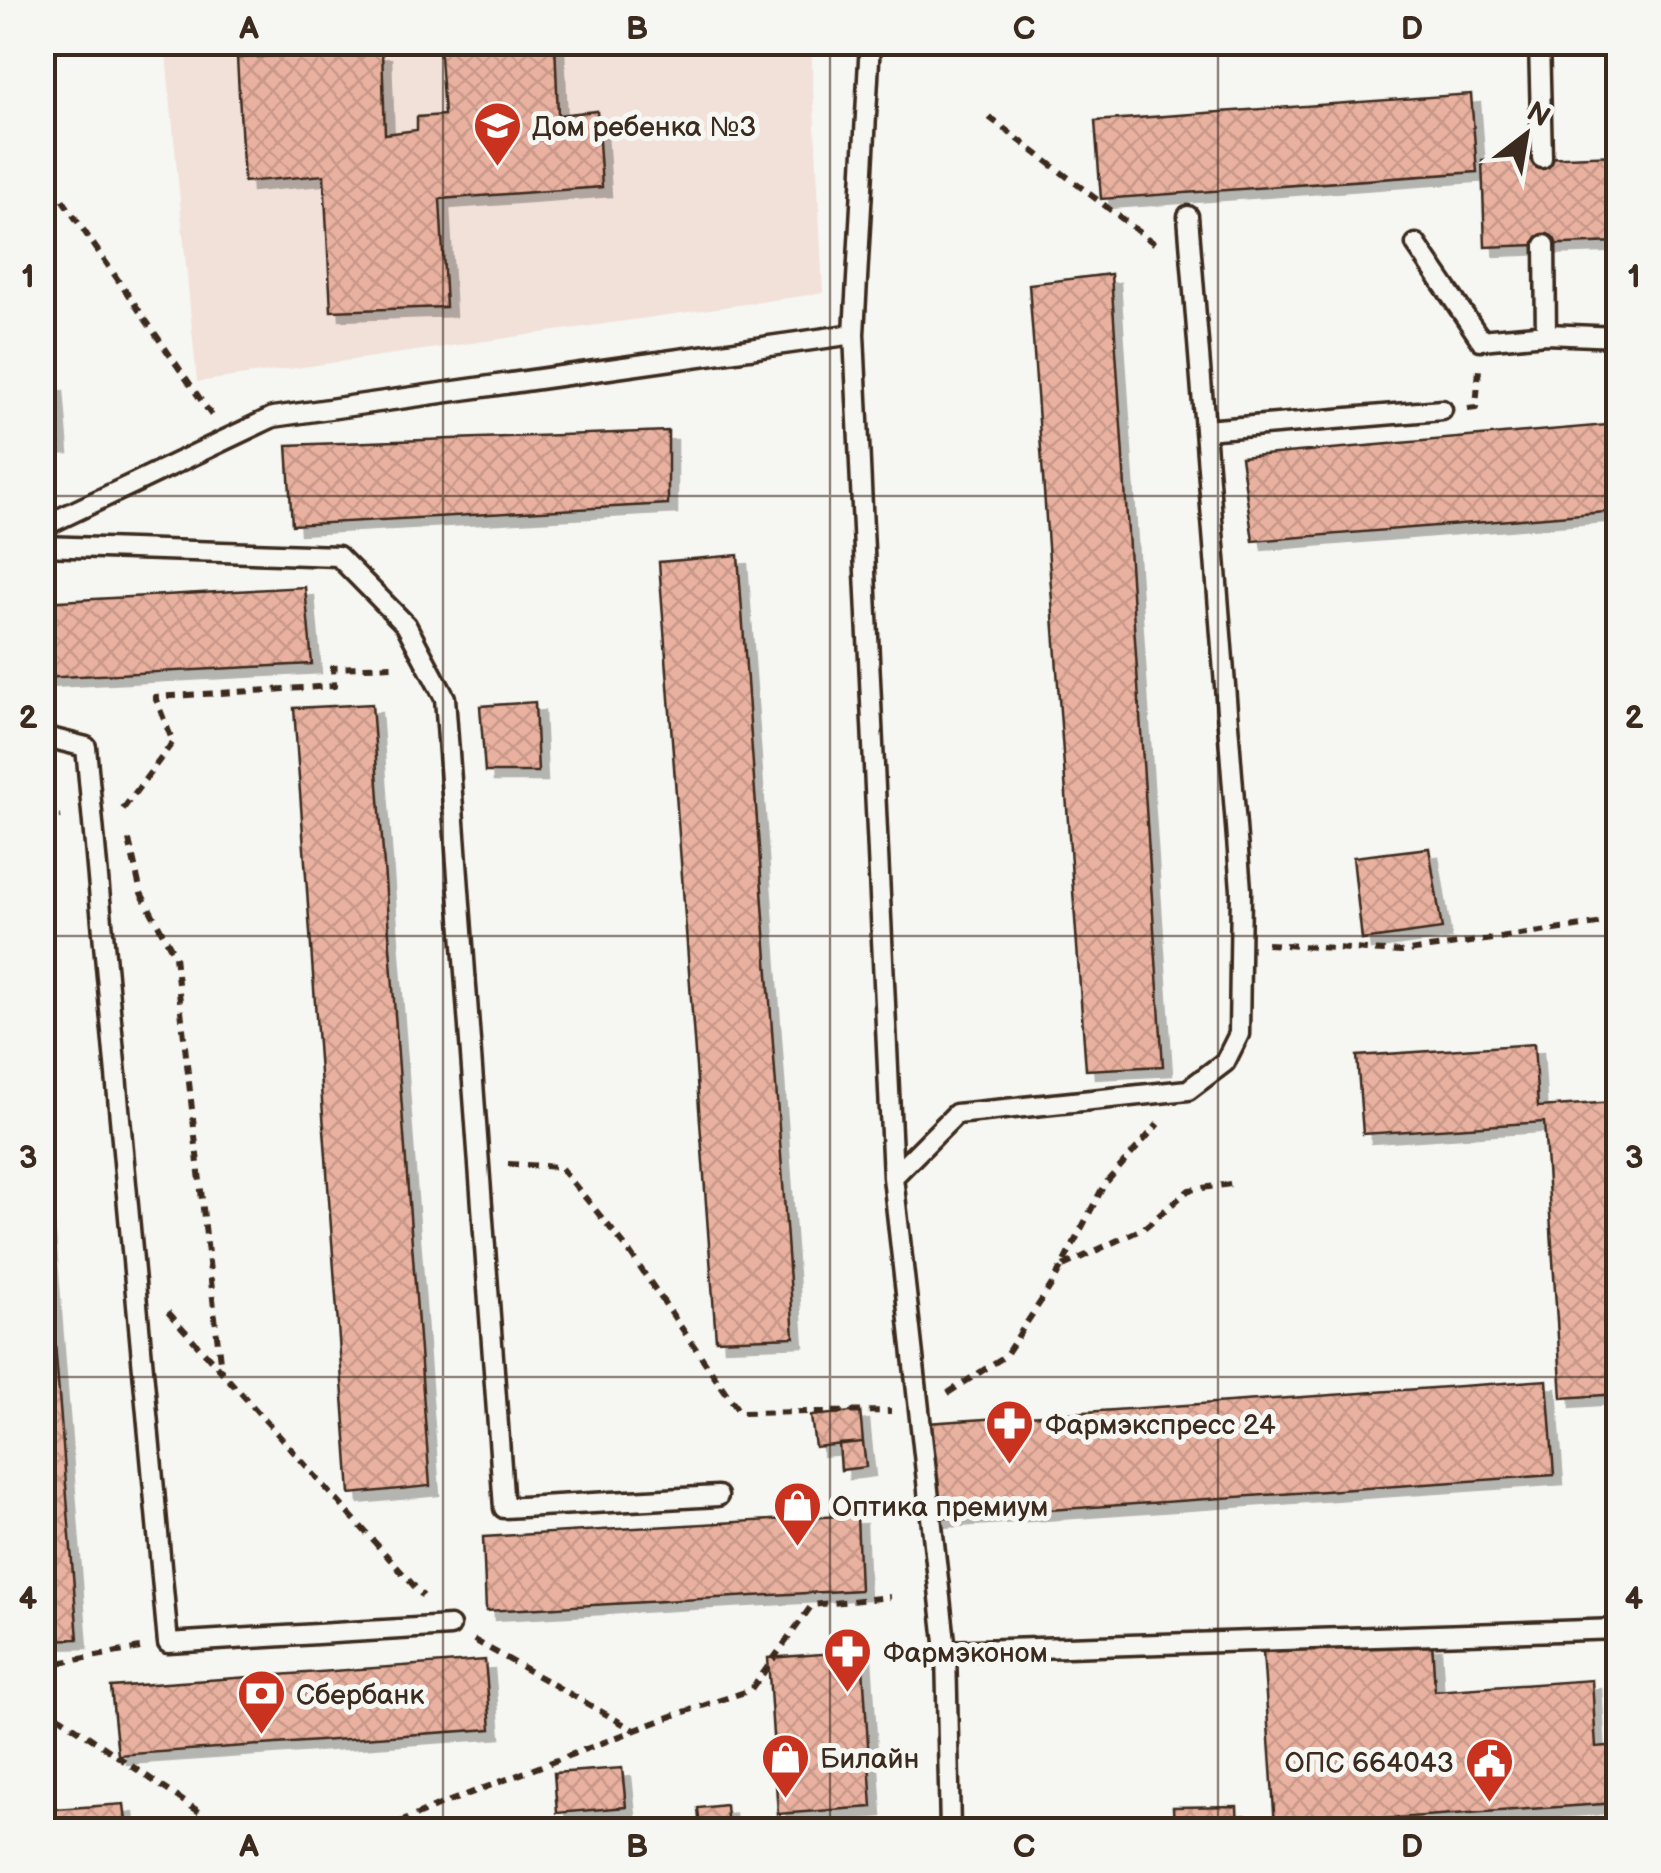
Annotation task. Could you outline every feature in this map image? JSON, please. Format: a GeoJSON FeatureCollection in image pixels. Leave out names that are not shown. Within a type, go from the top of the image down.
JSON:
{"type":"FeatureCollection","features":[{"type":"Feature","properties":{"kind":"lane"},"geometry":{"type":"LineString","coordinates":[[870,42],[854,334],[893,1177],[946,1652],[950,1830]]}},
{"type":"Feature","properties":{"kind":"lane"},"geometry":{"type":"LineString","coordinates":[[1539,42],[1542,158]]}},
{"type":"Feature","properties":{"kind":"lane"},"geometry":{"type":"LineString","coordinates":[[893,1177],[956,1114],[1188,1090],[1225,1062],[1238,1034],[1241,890],[1188,216]]}},
{"type":"Feature","properties":{"kind":"lane"},"geometry":{"type":"LineString","coordinates":[[1416,244],[1481,340],[1546,334],[1618,337]]}},
{"type":"Feature","properties":{"kind":"lane"},"geometry":{"type":"LineString","coordinates":[[1545,245],[1546,334]]}},
{"type":"Feature","properties":{"kind":"lane"},"geometry":{"type":"LineString","coordinates":[[42,527],[273,417],[854,334]]}},
{"type":"Feature","properties":{"kind":"lane"},"geometry":{"type":"LineString","coordinates":[[1205,430],[1442,410]]}},
{"type":"Feature","properties":{"kind":"lane"},"geometry":{"type":"LineString","coordinates":[[42,546],[338,556],[406,624],[446,698],[504,1508],[718,1496]]}},
{"type":"Feature","properties":{"kind":"lane"},"geometry":{"type":"LineString","coordinates":[[42,736],[86,748],[168,1643],[450,1626]]}},
{"type":"Feature","properties":{"kind":"lane"},"geometry":{"type":"LineString","coordinates":[[946,1652],[1618,1629]]}},
{"type":"Feature","properties":{"kind":"path"},"geometry":{"type":"LineString","coordinates":[[990,116],[1193,274]]}},
{"type":"Feature","properties":{"kind":"path"},"geometry":{"type":"LineString","coordinates":[[42,170],[227,439]]}},
{"type":"Feature","properties":{"kind":"path"},"geometry":{"type":"LineString","coordinates":[[1442,410],[1476,408],[1481,340]]}},
{"type":"Feature","properties":{"kind":"path"},"geometry":{"type":"LineString","coordinates":[[221,1371],[175,956],[141,893],[122,810],[172,742],[155,697],[334,686],[333,668],[427,665]]}},
{"type":"Feature","properties":{"kind":"path"},"geometry":{"type":"LineString","coordinates":[[1240,942],[1401,952],[1618,921]]}},
{"type":"Feature","properties":{"kind":"path"},"geometry":{"type":"LineString","coordinates":[[945,1395],[1005,1356],[1062,1266],[1104,1185],[1188,1090]]}},
{"type":"Feature","properties":{"kind":"path"},"geometry":{"type":"LineString","coordinates":[[479,1163],[560,1167],[626,1247],[740,1413],[917,1411]]}},
{"type":"Feature","properties":{"kind":"path"},"geometry":{"type":"LineString","coordinates":[[1062,1266],[1144,1228],[1189,1190],[1237,1182]]}},
{"type":"Feature","properties":{"kind":"path"},"geometry":{"type":"LineString","coordinates":[[134,1274],[450,1626],[634,1730]]}},
{"type":"Feature","properties":{"kind":"path"},"geometry":{"type":"LineString","coordinates":[[382,1830],[634,1730],[751,1690],[812,1604],[890,1597]]}},
{"type":"Feature","properties":{"kind":"path"},"geometry":{"type":"LineString","coordinates":[[42,1666],[168,1643]]}},
{"type":"Feature","properties":{"kind":"path"},"geometry":{"type":"LineString","coordinates":[[42,1705],[226,1830]]}},
{"type":"Feature","properties":{"kind":"shaded area","name":"Дом ребенка №3"},"geometry":{"type":"Polygon","coordinates":[[[165,43],[811,43],[823,293],[197,382],[165,43]]]}},
{"type":"Feature","properties":{"kind":"building"},"geometry":{"type":"Polygon","coordinates":[[[439,42],[555,42],[558,115],[597,111],[602,187],[440,199],[446,307],[331,311],[324,175],[244,182],[237,58],[382,50],[385,134],[417,130],[417,117],[444,115],[439,42]]]}},
{"type":"Feature","properties":{"kind":"building"},"geometry":{"type":"Polygon","coordinates":[[[1471,94],[1477,172],[1101,199],[1095,121],[1471,94]]]}},
{"type":"Feature","properties":{"kind":"building"},"geometry":{"type":"Polygon","coordinates":[[[1618,155],[1618,242],[1485,247],[1482,160],[1618,155]]]}},
{"type":"Feature","properties":{"kind":"building"},"geometry":{"type":"Polygon","coordinates":[[[1111,274],[1163,1066],[1086,1070],[1029,284],[1111,274]]]}},
{"type":"Feature","properties":{"kind":"building"},"geometry":{"type":"Polygon","coordinates":[[[54,382],[59,444],[42,445],[42,383],[54,382]]]}},
{"type":"Feature","properties":{"kind":"building"},"geometry":{"type":"Polygon","coordinates":[[[1618,424],[1618,511],[1253,541],[1241,457],[1618,424]]]}},
{"type":"Feature","properties":{"kind":"building"},"geometry":{"type":"Polygon","coordinates":[[[668,431],[668,504],[292,525],[287,445],[668,431]]]}},
{"type":"Feature","properties":{"kind":"building"},"geometry":{"type":"Polygon","coordinates":[[[738,555],[794,1337],[716,1340],[659,562],[738,555]]]}},
{"type":"Feature","properties":{"kind":"building"},"geometry":{"type":"Polygon","coordinates":[[[305,587],[312,664],[42,678],[42,602],[305,587]]]}},
{"type":"Feature","properties":{"kind":"building"},"geometry":{"type":"Polygon","coordinates":[[[535,702],[538,772],[485,772],[480,706],[535,702]]]}},
{"type":"Feature","properties":{"kind":"building"},"geometry":{"type":"Polygon","coordinates":[[[372,704],[430,1486],[350,1494],[294,708],[372,704]]]}},
{"type":"Feature","properties":{"kind":"building"},"geometry":{"type":"Polygon","coordinates":[[[1429,848],[1442,929],[1362,940],[1353,857],[1429,848]]]}},
{"type":"Feature","properties":{"kind":"building"},"geometry":{"type":"Polygon","coordinates":[[[1610,1034],[1618,1034],[1618,1394],[1562,1398],[1544,1122],[1363,1134],[1357,1056],[1534,1044],[1538,1107],[1615,1102],[1610,1034]]]}},
{"type":"Feature","properties":{"kind":"building"},"geometry":{"type":"Polygon","coordinates":[[[42,1175],[78,1639],[42,1640],[42,1175]]]}},
{"type":"Feature","properties":{"kind":"building"},"geometry":{"type":"Polygon","coordinates":[[[1547,1380],[1554,1475],[934,1518],[927,1423],[1547,1380]]]}},
{"type":"Feature","properties":{"kind":"building"},"geometry":{"type":"Polygon","coordinates":[[[860,1411],[863,1442],[815,1447],[811,1416],[860,1411]]]}},
{"type":"Feature","properties":{"kind":"building"},"geometry":{"type":"Polygon","coordinates":[[[863,1442],[866,1467],[841,1470],[839,1444],[863,1442]]]}},
{"type":"Feature","properties":{"kind":"building"},"geometry":{"type":"Polygon","coordinates":[[[857,1515],[860,1590],[486,1611],[483,1537],[857,1515]]]}},
{"type":"Feature","properties":{"kind":"building"},"geometry":{"type":"Polygon","coordinates":[[[1432,1641],[1435,1691],[1592,1680],[1596,1747],[1618,1745],[1618,1803],[1275,1826],[1263,1652],[1432,1641]]]}},
{"type":"Feature","properties":{"kind":"building"},"geometry":{"type":"Polygon","coordinates":[[[862,1651],[872,1807],[778,1814],[768,1658],[862,1651]]]}},
{"type":"Feature","properties":{"kind":"building"},"geometry":{"type":"Polygon","coordinates":[[[485,1660],[491,1729],[118,1755],[111,1687],[485,1660]]]}},
{"type":"Feature","properties":{"kind":"building"},"geometry":{"type":"Polygon","coordinates":[[[622,1768],[626,1807],[557,1813],[554,1773],[622,1768]]]}},
{"type":"Feature","properties":{"kind":"building"},"geometry":{"type":"Polygon","coordinates":[[[124,1804],[127,1830],[42,1830],[42,1810],[124,1804]]]}},
{"type":"Feature","properties":{"kind":"building"},"geometry":{"type":"Polygon","coordinates":[[[726,1805],[728,1830],[700,1830],[698,1808],[726,1805]]]}},
{"type":"Feature","properties":{"kind":"building"},"geometry":{"type":"Polygon","coordinates":[[[1237,1806],[1238,1830],[1174,1830],[1173,1807],[1237,1806]]]}},
{"type":"Feature","properties":{"kind":"place","name":"Дом ребенка №3"},"geometry":{"type":"Point","coordinates":[497,168]}},
{"type":"Feature","properties":{"kind":"place","name":"Фармэкспресс 24"},"geometry":{"type":"Point","coordinates":[1010,1466]}},
{"type":"Feature","properties":{"kind":"place","name":"Оптика премиум"},"geometry":{"type":"Point","coordinates":[797,1548]}},
{"type":"Feature","properties":{"kind":"place","name":"Фармэконом"},"geometry":{"type":"Point","coordinates":[848,1694]}},
{"type":"Feature","properties":{"kind":"place","name":"Сбербанк"},"geometry":{"type":"Point","coordinates":[261,1736]}},
{"type":"Feature","properties":{"kind":"place","name":"Билайн"},"geometry":{"type":"Point","coordinates":[785,1800]}},
{"type":"Feature","properties":{"kind":"place","name":"ОПС 664043"},"geometry":{"type":"Point","coordinates":[1489,1804]}}]}
